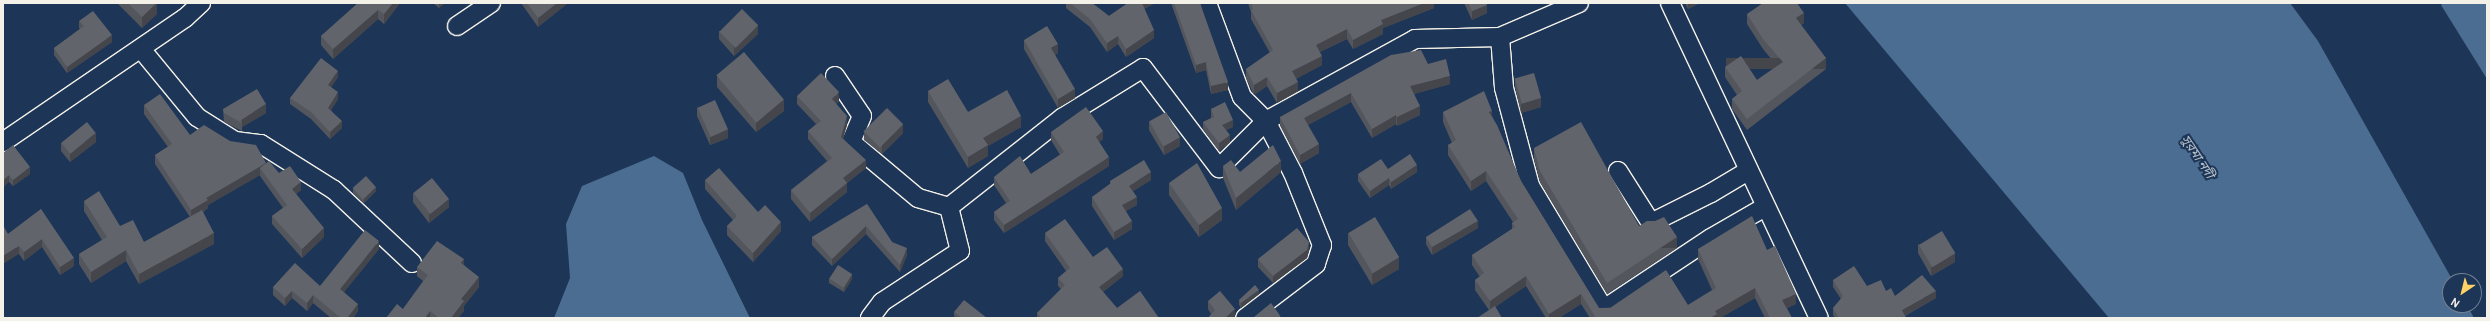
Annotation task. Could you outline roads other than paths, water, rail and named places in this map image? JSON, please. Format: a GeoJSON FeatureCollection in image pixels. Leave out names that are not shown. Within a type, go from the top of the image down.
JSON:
{"type":"FeatureCollection","features":[{"type":"Feature","properties":{"kind":"street"},"geometry":{"type":"LineString","coordinates":[[3,142],[141,49],[185,18],[201,3]]}},
{"type":"Feature","properties":{"kind":"street"},"geometry":{"type":"LineString","coordinates":[[457,26],[491,3]]}},
{"type":"Feature","properties":{"kind":"street"},"geometry":{"type":"LineString","coordinates":[[1207,3],[1242,97],[1266,121],[1293,172],[1322,245],[1321,254],[1316,264],[1244,318]]}},
{"type":"Feature","properties":{"kind":"street"},"geometry":{"type":"LineString","coordinates":[[948,207],[1062,118],[1143,68],[1219,168],[1266,121],[1415,39],[1500,37],[1579,3]]}},
{"type":"Feature","properties":{"kind":"street"},"geometry":{"type":"LineString","coordinates":[[1670,3],[1818,318]]}},
{"type":"Feature","properties":{"kind":"street"},"geometry":{"type":"LineString","coordinates":[[1500,37],[1504,88],[1530,186],[1604,308],[1711,238],[1765,207]]}},
{"type":"Feature","properties":{"kind":"street"},"geometry":{"type":"LineString","coordinates":[[141,49],[197,117],[235,141],[261,144],[334,190],[412,263]]}},
{"type":"Feature","properties":{"kind":"street"},"geometry":{"type":"LineString","coordinates":[[835,76],[862,116],[851,142],[918,198],[948,207]]}},
{"type":"Feature","properties":{"kind":"street"},"geometry":{"type":"LineString","coordinates":[[1618,171],[1651,223],[1711,193],[1748,171]]}},
{"type":"Feature","properties":{"kind":"street"},"geometry":{"type":"LineString","coordinates":[[870,318],[882,302],[960,251],[948,207]]}},
{"type":"Feature","properties":{"kind":"water","name":"সুরমা নদী"},"geometry":{"type":"Polygon","coordinates":[[[1845,3],[2290,3],[2318,41],[2448,273],[2442,273],[2442,313],[2471,313],[2474,318],[2109,318],[1845,3]]]}},
{"type":"Feature","properties":{"kind":"water"},"geometry":{"type":"Polygon","coordinates":[[[2443,3],[2487,3],[2487,79],[2441,5],[2443,3]]]}},
{"type":"Feature","properties":{"kind":"water"},"geometry":{"type":"Polygon","coordinates":[[[654,156],[683,173],[702,220],[750,318],[554,318],[570,278],[566,224],[582,186],[654,156]]]}}]}
